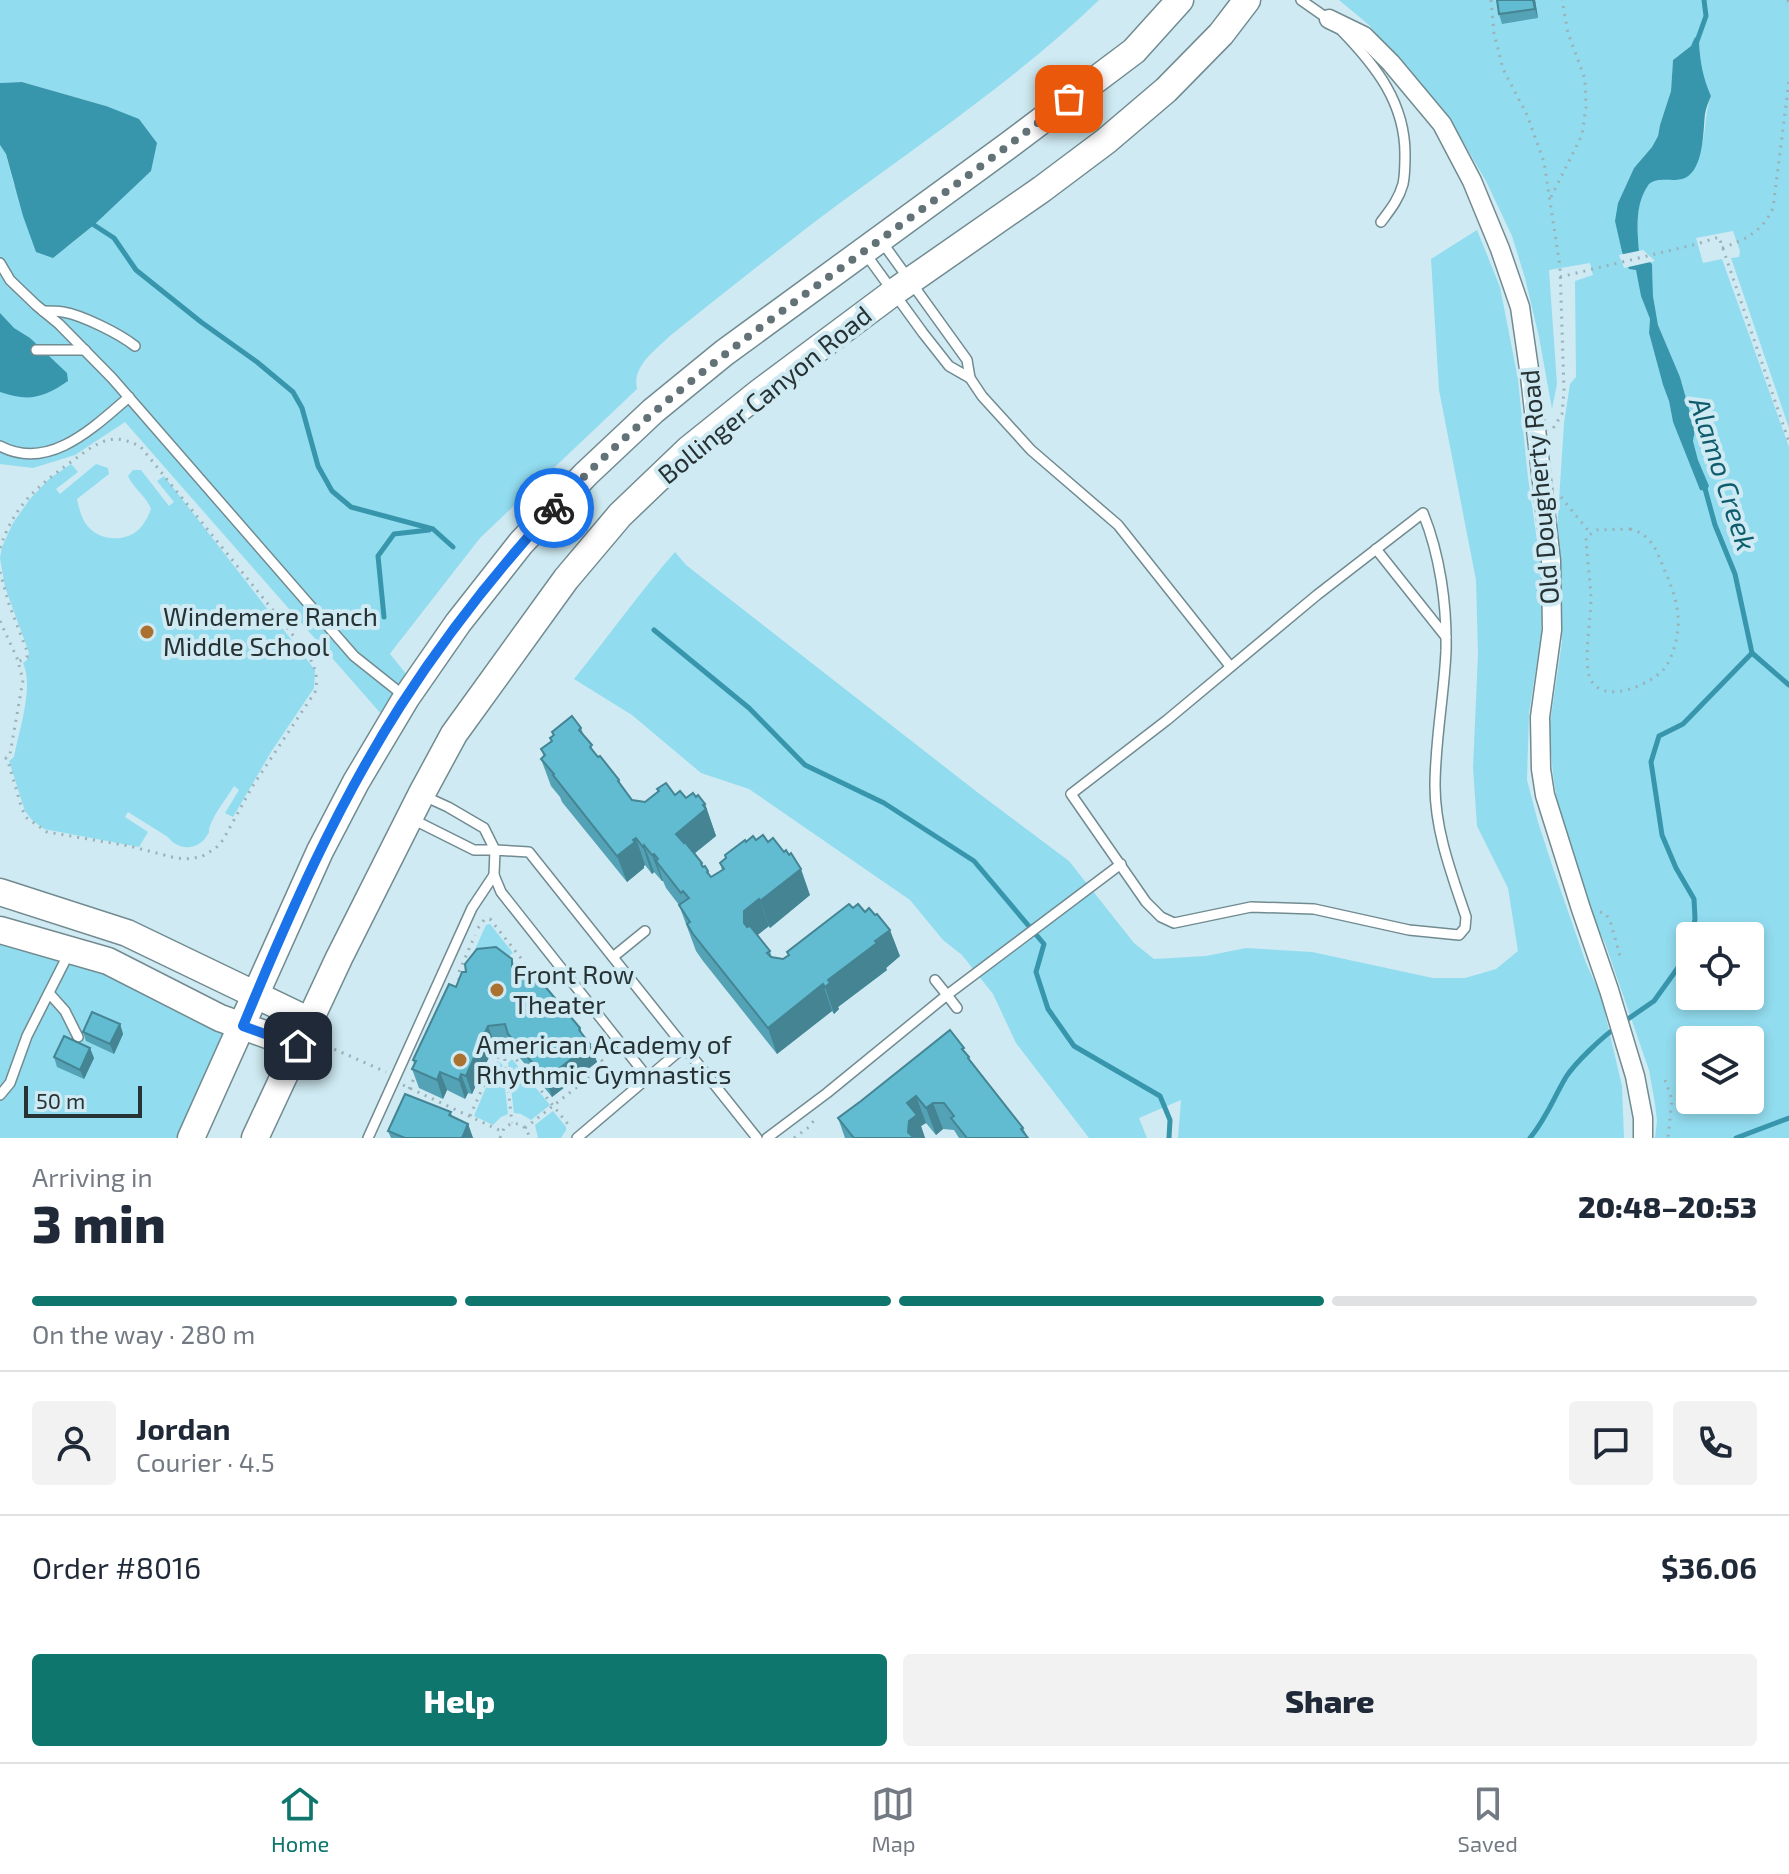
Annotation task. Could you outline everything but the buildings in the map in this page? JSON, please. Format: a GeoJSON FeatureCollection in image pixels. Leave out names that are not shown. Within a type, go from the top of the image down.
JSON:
{"type":"FeatureCollection","features":[{"type":"Feature","properties":{"kind":"main road","name":"Bollinger Canyon Road"},"geometry":{"type":"LineString","coordinates":[[191,1138],[320,851],[356,782],[406,698],[458,623],[521,543],[586,474],[653,411],[724,353],[1134,51],[1180,0]]}},
{"type":"Feature","properties":{"kind":"main road","name":"Bollinger Canyon Road"},"geometry":{"type":"LineString","coordinates":[[255,1138],[339,958],[454,734],[566,579],[620,515],[689,449],[760,392],[1106,141],[1166,90],[1221,34],[1247,0]]}},
{"type":"Feature","properties":{"kind":"main road"},"geometry":{"type":"LineString","coordinates":[[0,892],[127,933],[310,1021]]}},
{"type":"Feature","properties":{"kind":"main road"},"geometry":{"type":"LineString","coordinates":[[0,930],[108,961],[218,1016],[298,1046]]}},
{"type":"Feature","properties":{"kind":"street","name":"Old Dougherty Road"},"geometry":{"type":"LineString","coordinates":[[1329,19],[1364,36],[1442,124],[1472,181],[1520,307],[1551,561],[1552,630],[1540,717],[1541,769],[1545,795],[1635,1076],[1643,1118],[1643,1138]]}},
{"type":"Feature","properties":{"kind":"lane","name":"Old Dougherty Road"},"geometry":{"type":"LineString","coordinates":[[1301,0],[1329,19]]}},
{"type":"Feature","properties":{"kind":"lane"},"geometry":{"type":"LineString","coordinates":[[1329,19],[1367,57],[1393,98],[1405,134],[1403,183],[1397,199],[1381,222]]}},
{"type":"Feature","properties":{"kind":"lane"},"geometry":{"type":"LineString","coordinates":[[872,245],[967,360],[970,378],[982,396],[1031,450],[1118,525],[1230,666]]}},
{"type":"Feature","properties":{"kind":"lane"},"geometry":{"type":"LineString","coordinates":[[872,245],[903,286],[949,366],[970,378]]}},
{"type":"Feature","properties":{"kind":"lane"},"geometry":{"type":"LineString","coordinates":[[0,263],[10,280],[59,324],[129,397],[354,656],[406,698]]}},
{"type":"Feature","properties":{"kind":"lane"},"geometry":{"type":"LineString","coordinates":[[43,311],[76,315],[135,346]]}},
{"type":"Feature","properties":{"kind":"lane"},"geometry":{"type":"LineString","coordinates":[[36,350],[85,350]]}},
{"type":"Feature","properties":{"kind":"lane"},"geometry":{"type":"LineString","coordinates":[[0,446],[33,455],[56,448],[80,437],[129,397]]}},
{"type":"Feature","properties":{"kind":"lane"},"geometry":{"type":"LineString","coordinates":[[1423,513],[1431,533],[1439,572],[1446,637],[1435,788],[1440,832],[1466,917],[1465,928],[1459,935],[1409,930],[1314,909],[1251,907],[1174,923],[1161,917],[1146,902],[1071,794],[1167,720],[1230,666],[1423,513]]}},
{"type":"Feature","properties":{"kind":"lane"},"geometry":{"type":"LineString","coordinates":[[1376,549],[1446,637]]}},
{"type":"Feature","properties":{"kind":"lane"},"geometry":{"type":"LineString","coordinates":[[416,807],[474,850],[529,852],[757,1138]]}},
{"type":"Feature","properties":{"kind":"lane"},"geometry":{"type":"LineString","coordinates":[[416,807],[448,807],[484,828],[495,850],[494,875],[501,892],[648,1078]]}},
{"type":"Feature","properties":{"kind":"lane"},"geometry":{"type":"LineString","coordinates":[[767,1138],[947,995],[1121,864]]}},
{"type":"Feature","properties":{"kind":"lane"},"geometry":{"type":"LineString","coordinates":[[368,1138],[472,908],[494,875]]}},
{"type":"Feature","properties":{"kind":"lane"},"geometry":{"type":"LineString","coordinates":[[613,957],[645,931]]}},
{"type":"Feature","properties":{"kind":"lane"},"geometry":{"type":"LineString","coordinates":[[0,1095],[10,1083],[27,1036],[71,949]]}},
{"type":"Feature","properties":{"kind":"lane"},"geometry":{"type":"LineString","coordinates":[[935,980],[957,1008]]}},
{"type":"Feature","properties":{"kind":"lane"},"geometry":{"type":"LineString","coordinates":[[49,993],[65,1011],[78,1037]]}},
{"type":"Feature","properties":{"kind":"lane"},"geometry":{"type":"LineString","coordinates":[[578,1138],[684,1047]]}},
{"type":"Feature","properties":{"kind":"path"},"geometry":{"type":"LineString","coordinates":[[1491,0],[1500,60],[1544,162],[1560,277],[1562,414],[1555,427],[1537,440]]}},
{"type":"Feature","properties":{"kind":"path"},"geometry":{"type":"LineString","coordinates":[[1550,199],[1582,135],[1586,107],[1585,79],[1568,33],[1562,0]]}},
{"type":"Feature","properties":{"kind":"path"},"geometry":{"type":"LineString","coordinates":[[1722,248],[1740,242],[1759,230],[1773,208],[1789,81]]}},
{"type":"Feature","properties":{"kind":"path"},"geometry":{"type":"LineString","coordinates":[[1560,277],[1719,237],[1789,442]]}},
{"type":"Feature","properties":{"kind":"path"},"geometry":{"type":"LineString","coordinates":[[0,548],[11,520],[41,483],[91,447],[105,441],[117,439],[140,446],[311,659],[317,675],[315,692],[252,787],[223,840],[201,857],[185,859],[47,832],[27,818],[22,809],[7,758],[23,680],[0,621]]}},
{"type":"Feature","properties":{"kind":"path"},"geometry":{"type":"LineString","coordinates":[[1541,472],[1591,534]]}},
{"type":"Feature","properties":{"kind":"path"},"geometry":{"type":"LineString","coordinates":[[1630,529],[1650,539],[1675,598],[1678,630],[1666,667],[1657,676],[1626,690],[1609,692],[1595,686],[1589,676],[1591,598],[1586,537],[1591,534],[1597,530],[1630,529]]}},
{"type":"Feature","properties":{"kind":"path"},"geometry":{"type":"LineString","coordinates":[[0,572],[27,651],[27,657],[18,662]]}},
{"type":"Feature","properties":{"kind":"path"},"geometry":{"type":"LineString","coordinates":[[0,759],[7,758]]}},
{"type":"Feature","properties":{"kind":"path"},"geometry":{"type":"LineString","coordinates":[[455,989],[478,927],[484,920],[490,919],[537,979]]}},
{"type":"Feature","properties":{"kind":"path"},"geometry":{"type":"LineString","coordinates":[[503,1043],[512,1123]]}},
{"type":"Feature","properties":{"kind":"path"},"geometry":{"type":"LineString","coordinates":[[525,1128],[601,1068],[603,1062],[589,1043]]}},
{"type":"Feature","properties":{"kind":"path"},"geometry":{"type":"LineString","coordinates":[[327,1046],[386,1072]]}},
{"type":"Feature","properties":{"kind":"path"},"geometry":{"type":"LineString","coordinates":[[504,1052],[515,1058],[578,1138]]}},
{"type":"Feature","properties":{"kind":"path"},"geometry":{"type":"LineString","coordinates":[[470,1116],[495,1060],[504,1052]]}},
{"type":"Feature","properties":{"kind":"path"},"geometry":{"type":"LineString","coordinates":[[409,1089],[421,1063]]}},
{"type":"Feature","properties":{"kind":"path"},"geometry":{"type":"LineString","coordinates":[[601,1068],[624,1097]]}},
{"type":"Feature","properties":{"kind":"path"},"geometry":{"type":"LineString","coordinates":[[1665,1080],[1672,1099],[1668,1138]]}},
{"type":"Feature","properties":{"kind":"path"},"geometry":{"type":"LineString","coordinates":[[403,1085],[501,1131]]}},
{"type":"Feature","properties":{"kind":"path"},"geometry":{"type":"LineString","coordinates":[[500,1138],[504,1128],[517,1123],[525,1128],[529,1138]]}},
{"type":"Feature","properties":{"kind":"shaded area"},"geometry":{"type":"Polygon","coordinates":[[[0,0],[1099,0],[1005,81],[797,236],[652,352],[638,373],[637,389],[480,538],[392,651],[390,654],[416,686],[390,724],[125,422],[75,455],[33,468],[0,464],[0,145],[6,154],[14,185],[66,248],[117,203],[106,106],[22,82],[0,83],[0,0]]]}},
{"type":"Feature","properties":{"kind":"shaded area"},"geometry":{"type":"Polygon","coordinates":[[[1339,0],[1789,0],[1789,428],[1731,258],[1739,257],[1740,251],[1733,231],[1696,238],[1703,263],[1722,259],[1789,447],[1789,1138],[1655,1138],[1657,1121],[1649,1070],[1605,943],[1587,904],[1558,809],[1549,730],[1562,642],[1557,531],[1564,423],[1570,384],[1576,377],[1575,281],[1593,275],[1590,263],[1549,270],[1557,384],[1552,409],[1539,337],[1512,236],[1486,181],[1453,125],[1369,25],[1339,0]],[[1695,38],[1691,46],[1673,60],[1671,91],[1658,136],[1634,168],[1618,203],[1622,252],[1636,269],[1650,319],[1649,333],[1673,422],[1700,490],[1693,441],[1695,430],[1680,377],[1658,325],[1652,264],[1639,251],[1638,225],[1641,199],[1649,183],[1670,180],[1695,168],[1699,156],[1711,96],[1702,69],[1699,42],[1695,38]]]}},
{"type":"Feature","properties":{"kind":"shaded area"},"geometry":{"type":"Polygon","coordinates":[[[1695,37],[1699,42],[1702,69],[1711,96],[1705,111],[1699,158],[1696,167],[1685,178],[1658,180],[1649,184],[1639,207],[1638,234],[1639,251],[1652,264],[1658,325],[1680,377],[1695,430],[1693,441],[1698,460],[1709,486],[1706,491],[1700,490],[1673,422],[1636,270],[1629,269],[1615,221],[1618,203],[1634,168],[1658,136],[1671,91],[1673,60],[1691,46],[1695,37]]]}},
{"type":"Feature","properties":{"kind":"shaded area"},"geometry":{"type":"Polygon","coordinates":[[[22,82],[106,106],[139,119],[157,143],[151,171],[94,225],[53,258],[36,252],[6,154],[0,145],[0,83],[22,82]]]}},
{"type":"Feature","properties":{"kind":"shaded area"},"geometry":{"type":"Polygon","coordinates":[[[1477,230],[1500,287],[1518,379],[1543,582],[1541,636],[1529,713],[1527,780],[1554,871],[1586,963],[1601,996],[1622,1086],[1624,1138],[1178,1138],[1181,1100],[1139,1118],[1147,1138],[1089,1138],[1016,1043],[993,994],[962,955],[943,940],[910,900],[749,789],[701,773],[632,715],[574,679],[675,552],[686,565],[1069,861],[1134,943],[1154,959],[1206,956],[1246,948],[1312,952],[1433,978],[1465,978],[1496,969],[1518,951],[1508,888],[1477,826],[1473,768],[1478,654],[1476,580],[1439,390],[1431,259],[1477,230]]]}},
{"type":"Feature","properties":{"kind":"shaded area"},"geometry":{"type":"Polygon","coordinates":[[[0,313],[67,373],[68,381],[36,397],[0,392],[0,313]]]}},
{"type":"Feature","properties":{"kind":"shaded area","name":"Windemere Ranch Middle School"},"geometry":{"type":"Polygon","coordinates":[[[71,464],[78,472],[56,489],[60,494],[96,464],[108,468],[109,474],[77,499],[86,524],[96,534],[110,538],[124,537],[137,531],[151,509],[128,476],[133,470],[141,470],[169,506],[174,502],[157,481],[164,476],[315,670],[314,688],[233,817],[225,813],[239,790],[234,786],[215,816],[208,835],[192,847],[176,844],[128,812],[125,817],[148,832],[139,847],[44,829],[25,811],[9,761],[14,757],[24,709],[27,684],[23,663],[29,653],[5,587],[0,558],[2,547],[13,523],[30,499],[49,479],[71,464]]]}},
{"type":"Feature","properties":{"kind":"shaded area"},"geometry":{"type":"Polygon","coordinates":[[[490,924],[513,953],[509,956],[506,953],[472,956],[486,925],[490,924]]]}},
{"type":"Feature","properties":{"kind":"shaded area"},"geometry":{"type":"Polygon","coordinates":[[[0,930],[243,1026],[191,1138],[0,1138],[0,930]]]}},
{"type":"Feature","properties":{"kind":"shaded area"},"geometry":{"type":"Polygon","coordinates":[[[512,1059],[550,1105],[531,1120],[514,1113],[508,1063],[512,1059]]]}},
{"type":"Feature","properties":{"kind":"shaded area"},"geometry":{"type":"Polygon","coordinates":[[[497,1061],[502,1064],[508,1114],[493,1125],[474,1116],[497,1061]]]}},
{"type":"Feature","properties":{"kind":"shaded area"},"geometry":{"type":"Polygon","coordinates":[[[553,1111],[566,1130],[561,1138],[538,1138],[535,1125],[553,1111]]]}},
{"type":"Feature","properties":{"kind":"pier"},"geometry":{"type":"Polygon","coordinates":[[[1643,250],[1655,261],[1624,268],[1619,255],[1643,250]]]}},
{"type":"Feature","properties":{"kind":"waterway","name":"Alamo Creek"},"geometry":{"type":"LineString","coordinates":[[1696,44],[1706,16],[1704,0]]}},
{"type":"Feature","properties":{"kind":"waterway"},"geometry":{"type":"LineString","coordinates":[[94,225],[114,238],[136,270],[293,392],[302,408],[318,466],[332,491],[351,507],[433,529],[453,547]]}},
{"type":"Feature","properties":{"kind":"waterway","name":"Alamo Creek"},"geometry":{"type":"LineString","coordinates":[[1694,922],[1694,899],[1662,835],[1651,762],[1659,736],[1683,724],[1752,653],[1735,574],[1715,525],[1704,485]]}},
{"type":"Feature","properties":{"kind":"waterway"},"geometry":{"type":"LineString","coordinates":[[384,617],[378,556],[394,534],[429,530]]}},
{"type":"Feature","properties":{"kind":"waterway"},"geometry":{"type":"LineString","coordinates":[[654,630],[749,708],[805,765],[884,803],[974,861],[1044,944],[1036,972],[1048,1009],[1074,1046],[1160,1096],[1170,1120],[1169,1138]]}},
{"type":"Feature","properties":{"kind":"waterway"},"geometry":{"type":"LineString","coordinates":[[1752,653],[1789,685]]}},
{"type":"Feature","properties":{"kind":"waterway","name":"Alamo Creek"},"geometry":{"type":"LineString","coordinates":[[1625,1021],[1654,1001],[1676,970]]}},
{"type":"Feature","properties":{"kind":"waterway","name":"Alamo Creek"},"geometry":{"type":"LineString","coordinates":[[1530,1138],[1570,1071],[1617,1027]]}},
{"type":"Feature","properties":{"kind":"waterway"},"geometry":{"type":"LineString","coordinates":[[1736,1138],[1789,1118]]}},
{"type":"Feature","properties":{"kind":"way so far"},"geometry":{"type":"LineString","coordinates":[[554,508],[653,411],[724,353],[1069,99]]}},
{"type":"Feature","properties":{"kind":"place","name":"Windemere Ranch Middle School"},"geometry":{"type":"Point","coordinates":[147,632]}},
{"type":"Feature","properties":{"kind":"place","name":"Front Row Theater"},"geometry":{"type":"Point","coordinates":[497,990]}},
{"type":"Feature","properties":{"kind":"place","name":"American Academy of Rhythmic Gymnastics"},"geometry":{"type":"Point","coordinates":[460,1060]}},
{"type":"Feature","properties":{"kind":"route"},"geometry":{"type":"LineString","coordinates":[[298,1046],[243,1026],[320,851],[401,705],[458,623],[521,543],[554,508]]}}]}
